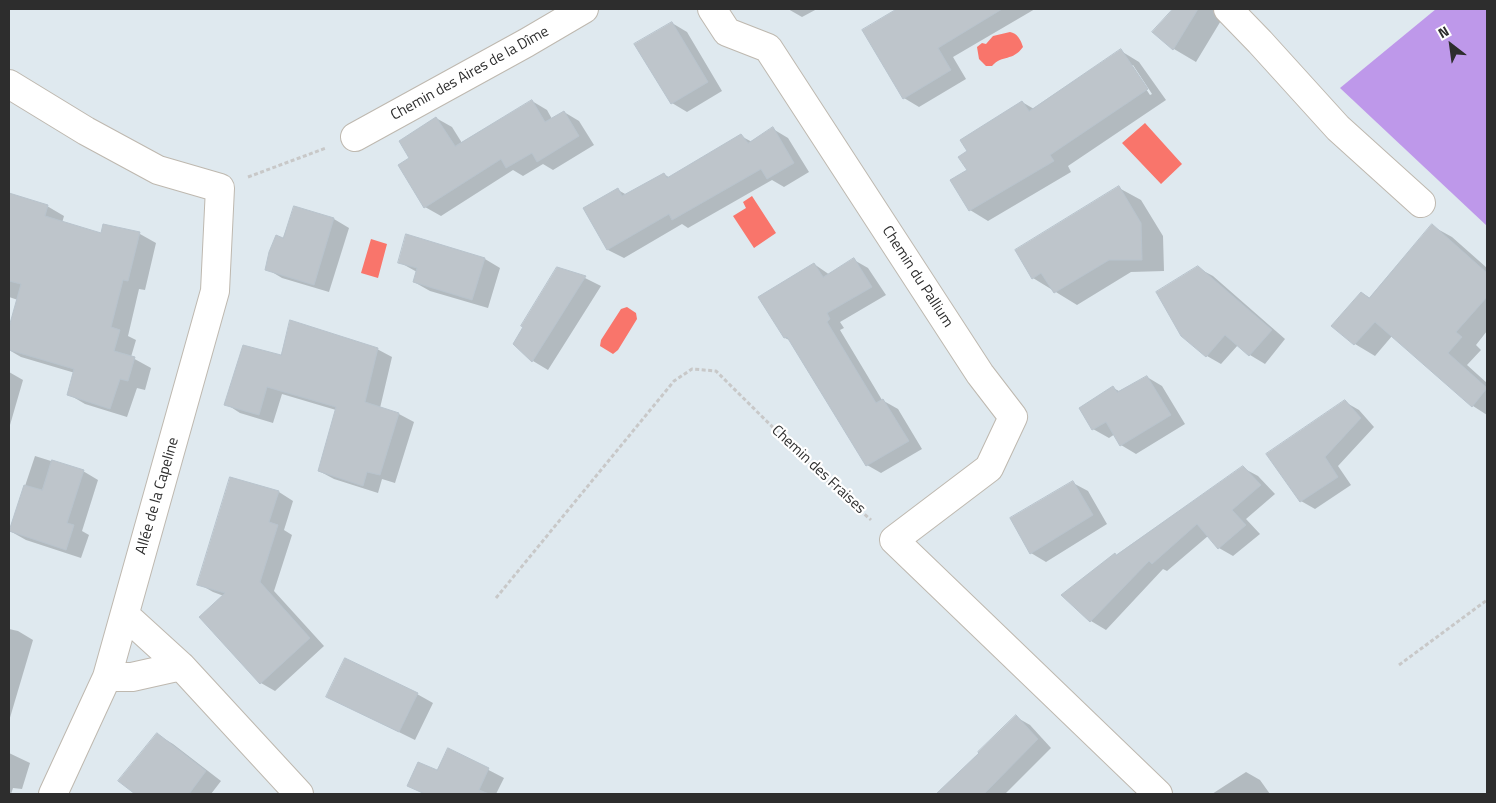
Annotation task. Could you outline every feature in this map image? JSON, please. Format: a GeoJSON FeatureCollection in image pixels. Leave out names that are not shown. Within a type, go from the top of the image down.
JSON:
{"type":"FeatureCollection","features":[{"type":"Feature","properties":{"kind":"street","name":"Chemin des Aires de la Dîme"},"geometry":{"type":"LineString","coordinates":[[355,137],[526,44],[584,9]]}},
{"type":"Feature","properties":{"kind":"street","name":"Chemin du Pallium"},"geometry":{"type":"LineString","coordinates":[[712,9],[727,32],[768,48],[980,374],[1013,417],[989,468],[894,540]]}},
{"type":"Feature","properties":{"kind":"street"},"geometry":{"type":"LineString","coordinates":[[1228,9],[1338,128],[1421,203]]}},
{"type":"Feature","properties":{"kind":"street"},"geometry":{"type":"LineString","coordinates":[[9,84],[86,131],[158,170],[220,188]]}},
{"type":"Feature","properties":{"kind":"street","name":"Allée de la Capeline"},"geometry":{"type":"LineString","coordinates":[[53,794],[106,677],[125,616],[215,291],[220,188]]}},
{"type":"Feature","properties":{"kind":"street"},"geometry":{"type":"LineString","coordinates":[[894,540],[1158,794]]}},
{"type":"Feature","properties":{"kind":"street"},"geometry":{"type":"LineString","coordinates":[[125,616],[181,666],[300,794]]}},
{"type":"Feature","properties":{"kind":"street"},"geometry":{"type":"LineString","coordinates":[[106,677],[132,677],[181,666]]}},
{"type":"Feature","properties":{"kind":"path"},"geometry":{"type":"LineString","coordinates":[[220,188],[355,137]]}},
{"type":"Feature","properties":{"kind":"path","name":"Chemin des Fraises"},"geometry":{"type":"LineString","coordinates":[[496,598],[674,381],[692,369],[716,371],[823,478],[894,540]]}},
{"type":"Feature","properties":{"kind":"path"},"geometry":{"type":"LineString","coordinates":[[1399,665],[1487,600]]}},
{"type":"Feature","properties":{"kind":"shaded area"},"geometry":{"type":"Polygon","coordinates":[[[1436,9],[1487,9],[1487,226],[1340,88],[1436,9]]]}},
{"type":"Feature","properties":{"kind":"shaded area"},"geometry":{"type":"Polygon","coordinates":[[[1010,32],[1018,37],[1023,47],[1015,55],[1000,60],[992,66],[986,66],[979,59],[977,47],[982,43],[986,44],[993,36],[1010,32]]]}},
{"type":"Feature","properties":{"kind":"shaded area"},"geometry":{"type":"Polygon","coordinates":[[[1145,123],[1182,164],[1161,184],[1122,143],[1145,123]]]}},
{"type":"Feature","properties":{"kind":"shaded area"},"geometry":{"type":"Polygon","coordinates":[[[752,196],[776,233],[754,248],[733,216],[746,208],[743,202],[752,196]]]}},
{"type":"Feature","properties":{"kind":"shaded area"},"geometry":{"type":"Polygon","coordinates":[[[371,239],[387,244],[378,278],[361,273],[371,239]]]}},
{"type":"Feature","properties":{"kind":"shaded area"},"geometry":{"type":"Polygon","coordinates":[[[627,307],[636,313],[637,319],[618,350],[613,354],[600,346],[601,340],[621,309],[627,307]]]}},
{"type":"Feature","properties":{"kind":"building"},"geometry":{"type":"Polygon","coordinates":[[[897,9],[1002,9],[938,48],[951,70],[903,99],[862,30],[897,9]]]}},
{"type":"Feature","properties":{"kind":"building"},"geometry":{"type":"Polygon","coordinates":[[[1173,9],[1198,9],[1173,50],[1152,32],[1173,9]]]}},
{"type":"Feature","properties":{"kind":"building"},"geometry":{"type":"Polygon","coordinates":[[[672,22],[708,82],[671,104],[634,44],[672,22]]]}},
{"type":"Feature","properties":{"kind":"building"},"geometry":{"type":"Polygon","coordinates":[[[1121,49],[1148,89],[1050,155],[1054,161],[969,211],[950,180],[967,170],[958,157],[967,151],[960,140],[1022,101],[1029,111],[1121,49]]]}},
{"type":"Feature","properties":{"kind":"building"},"geometry":{"type":"Polygon","coordinates":[[[532,100],[545,122],[564,111],[579,136],[537,162],[532,153],[506,168],[501,159],[424,208],[398,165],[409,158],[399,141],[436,117],[455,146],[532,100]]]}},
{"type":"Feature","properties":{"kind":"building"},"geometry":{"type":"Polygon","coordinates":[[[773,127],[794,163],[767,179],[761,169],[672,220],[669,214],[607,250],[583,208],[618,188],[622,196],[664,173],[667,178],[741,134],[748,143],[773,127]]]}},
{"type":"Feature","properties":{"kind":"building"},"geometry":{"type":"Polygon","coordinates":[[[1119,186],[1141,223],[1142,260],[1109,260],[1054,293],[1041,273],[1032,279],[1015,250],[1119,186]]]}},
{"type":"Feature","properties":{"kind":"building"},"geometry":{"type":"Polygon","coordinates":[[[9,193],[48,205],[45,216],[101,233],[103,224],[140,232],[128,281],[123,280],[111,327],[120,330],[114,351],[135,357],[128,381],[120,379],[110,409],[67,395],[74,369],[9,350],[9,327],[21,284],[9,281],[9,193]]]}},
{"type":"Feature","properties":{"kind":"building"},"geometry":{"type":"Polygon","coordinates":[[[294,206],[334,218],[314,285],[265,270],[269,252],[276,235],[283,238],[294,206]]]}},
{"type":"Feature","properties":{"kind":"building"},"geometry":{"type":"Polygon","coordinates":[[[1432,224],[1487,273],[1487,297],[1456,332],[1462,337],[1448,353],[1487,388],[1472,407],[1375,322],[1354,345],[1331,326],[1361,292],[1369,298],[1432,224]]]}},
{"type":"Feature","properties":{"kind":"building"},"geometry":{"type":"Polygon","coordinates":[[[406,234],[485,258],[472,300],[413,282],[417,268],[398,263],[406,234]]]}},
{"type":"Feature","properties":{"kind":"building"},"geometry":{"type":"Polygon","coordinates":[[[854,258],[872,287],[827,313],[830,319],[827,322],[876,403],[883,399],[909,441],[866,466],[787,337],[784,338],[758,297],[814,263],[823,277],[854,258]]]}},
{"type":"Feature","properties":{"kind":"building"},"geometry":{"type":"Polygon","coordinates":[[[1198,266],[1272,330],[1249,356],[1225,335],[1206,357],[1181,336],[1156,292],[1198,266]]]}},
{"type":"Feature","properties":{"kind":"building"},"geometry":{"type":"Polygon","coordinates":[[[557,267],[586,276],[532,362],[513,344],[523,327],[521,326],[557,267]]]}},
{"type":"Feature","properties":{"kind":"building"},"geometry":{"type":"Polygon","coordinates":[[[290,320],[378,348],[365,402],[399,413],[380,475],[367,472],[363,486],[318,471],[336,407],[267,387],[259,415],[224,405],[243,345],[281,355],[290,320]]]}},
{"type":"Feature","properties":{"kind":"building"},"geometry":{"type":"Polygon","coordinates":[[[1147,376],[1171,415],[1120,446],[1106,422],[1092,430],[1079,408],[1113,386],[1117,392],[1147,376]]]}},
{"type":"Feature","properties":{"kind":"building"},"geometry":{"type":"Polygon","coordinates":[[[1345,400],[1361,418],[1325,457],[1338,477],[1300,502],[1266,454],[1345,400]]]}},
{"type":"Feature","properties":{"kind":"building"},"geometry":{"type":"Polygon","coordinates":[[[52,460],[84,470],[67,523],[74,525],[66,550],[9,531],[24,485],[42,490],[52,460]]]}},
{"type":"Feature","properties":{"kind":"building"},"geometry":{"type":"Polygon","coordinates":[[[1243,466],[1261,485],[1232,510],[1246,525],[1218,549],[1197,524],[1152,564],[1149,561],[1090,622],[1061,595],[1115,553],[1116,555],[1243,466]]]}},
{"type":"Feature","properties":{"kind":"building"},"geometry":{"type":"Polygon","coordinates":[[[230,477],[279,491],[269,522],[278,525],[260,582],[310,638],[260,684],[199,617],[225,593],[197,585],[230,477]]]}},
{"type":"Feature","properties":{"kind":"building"},"geometry":{"type":"Polygon","coordinates":[[[1073,481],[1093,515],[1030,554],[1010,518],[1073,481]]]}},
{"type":"Feature","properties":{"kind":"building"},"geometry":{"type":"Polygon","coordinates":[[[345,658],[418,693],[399,732],[326,697],[345,658]]]}},
{"type":"Feature","properties":{"kind":"building"},"geometry":{"type":"Polygon","coordinates":[[[1016,715],[1038,739],[984,794],[936,794],[979,753],[1016,715]]]}},
{"type":"Feature","properties":{"kind":"building"},"geometry":{"type":"Polygon","coordinates":[[[157,733],[206,771],[189,794],[135,794],[118,781],[157,733]]]}},
{"type":"Feature","properties":{"kind":"building"},"geometry":{"type":"Polygon","coordinates":[[[448,748],[489,768],[479,790],[489,794],[425,794],[407,786],[418,762],[437,770],[448,748]]]}}]}
